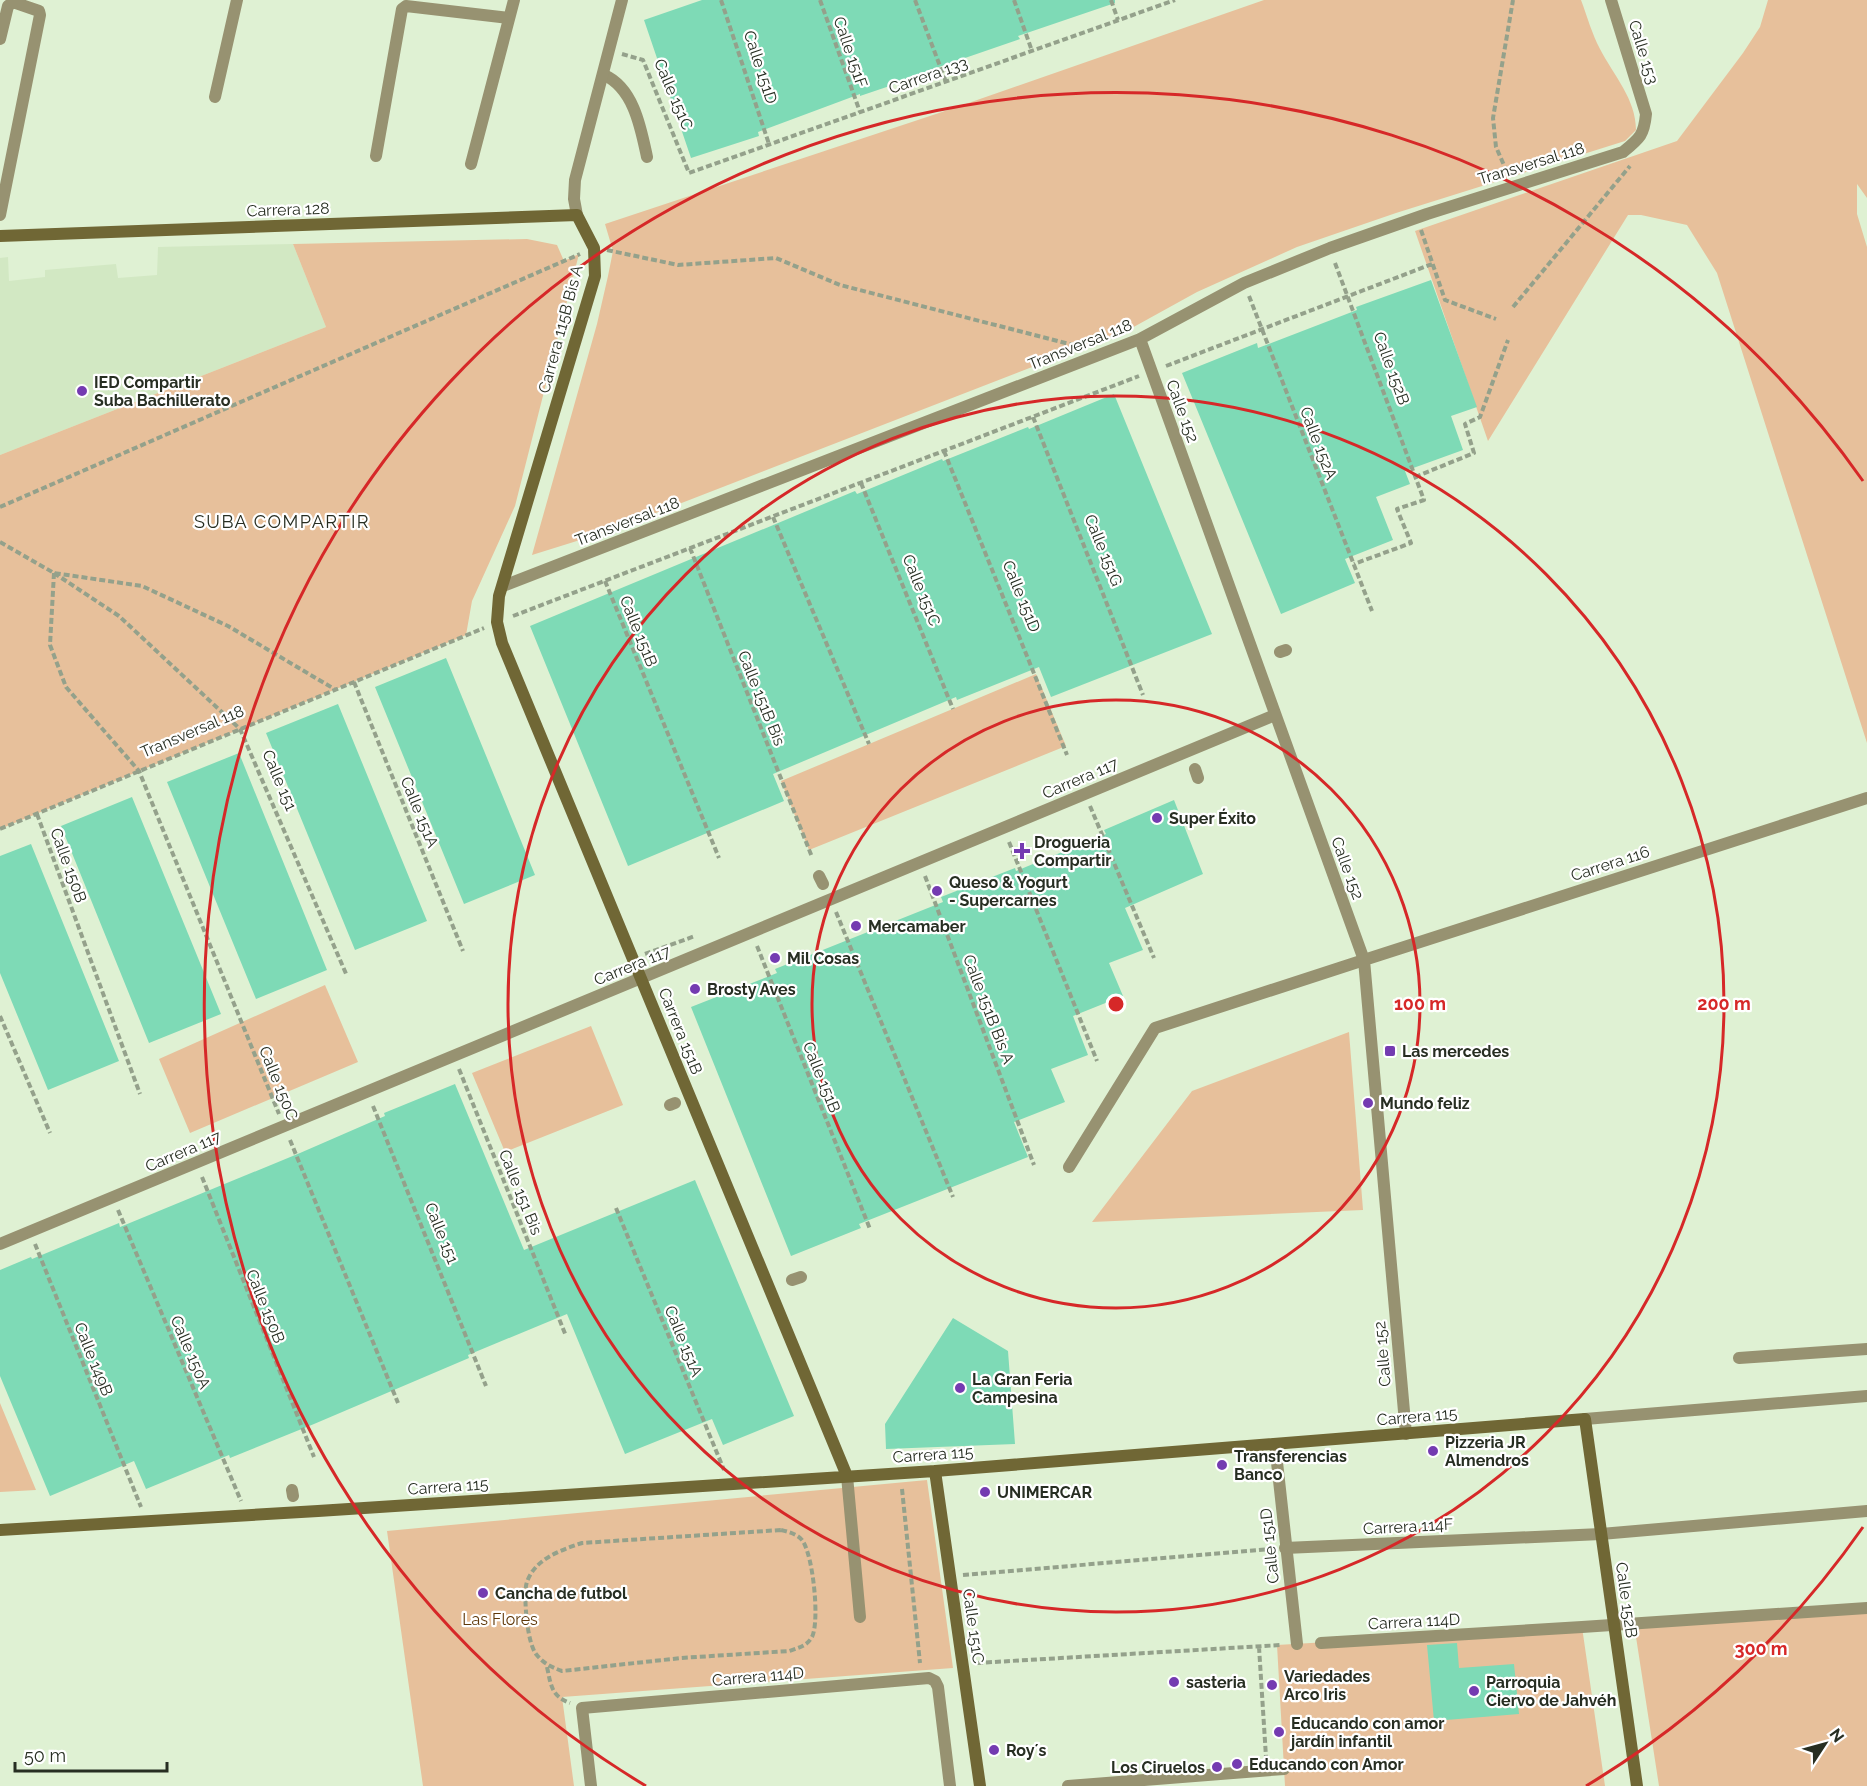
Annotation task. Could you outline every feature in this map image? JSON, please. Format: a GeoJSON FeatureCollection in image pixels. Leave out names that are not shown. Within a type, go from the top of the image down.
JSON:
{"type":"FeatureCollection","features":[{"type":"Feature","properties":{"kind":"street"},"geometry":{"type":"LineString","coordinates":[[215,98],[237,0]]}},
{"type":"Feature","properties":{"kind":"street"},"geometry":{"type":"LineString","coordinates":[[471,164],[514,0]]}},
{"type":"Feature","properties":{"kind":"street","name":"Carrera 115B Bis A"},"geometry":{"type":"LineString","coordinates":[[501,591],[595,276],[594,248],[577,215],[574,198],[575,180],[622,0]]}},
{"type":"Feature","properties":{"kind":"street","name":"Calle 153"},"geometry":{"type":"LineString","coordinates":[[1611,0],[1646,114],[1644,131],[1638,140]]}},
{"type":"Feature","properties":{"kind":"street"},"geometry":{"type":"LineString","coordinates":[[0,39],[10,3],[39,11],[0,215]]}},
{"type":"Feature","properties":{"kind":"street"},"geometry":{"type":"LineString","coordinates":[[376,156],[402,9],[406,6],[510,18]]}},
{"type":"Feature","properties":{"kind":"street"},"geometry":{"type":"LineString","coordinates":[[604,75],[613,79],[632,104],[638,116],[647,158]]}},
{"type":"Feature","properties":{"kind":"street","name":"Transversal 118"},"geometry":{"type":"LineString","coordinates":[[501,591],[1140,339],[1244,283],[1330,248],[1417,217],[1623,152],[1638,140]]}},
{"type":"Feature","properties":{"kind":"street","name":"Carrera 128"},"geometry":{"type":"LineString","coordinates":[[0,236],[577,215]]}},
{"type":"Feature","properties":{"kind":"street","name":"Calle 152"},"geometry":{"type":"LineString","coordinates":[[1140,339],[1364,960],[1406,1434]]}},
{"type":"Feature","properties":{"kind":"street","name":"Carrera 151B"},"geometry":{"type":"LineString","coordinates":[[501,591],[497,622],[502,643],[847,1476]]}},
{"type":"Feature","properties":{"kind":"street","name":"Carrera 117"},"geometry":{"type":"LineString","coordinates":[[0,1244],[1275,715]]}},
{"type":"Feature","properties":{"kind":"street","name":"Carrera 116"},"geometry":{"type":"LineString","coordinates":[[1069,1167],[1155,1028],[1867,798]]}},
{"type":"Feature","properties":{"kind":"street"},"geometry":{"type":"LineString","coordinates":[[1740,1358],[1867,1349]]}},
{"type":"Feature","properties":{"kind":"street","name":"Carrera 115"},"geometry":{"type":"LineString","coordinates":[[0,1530],[935,1471],[1867,1396]]}},
{"type":"Feature","properties":{"kind":"street","name":"Calle 152B"},"geometry":{"type":"LineString","coordinates":[[1585,1419],[1637,1786]]}},
{"type":"Feature","properties":{"kind":"street","name":"Calle 151D"},"geometry":{"type":"LineString","coordinates":[[1275,1444],[1297,1644]]}},
{"type":"Feature","properties":{"kind":"street","name":"Calle 151C"},"geometry":{"type":"LineString","coordinates":[[935,1471],[980,1786]]}},
{"type":"Feature","properties":{"kind":"street"},"geometry":{"type":"LineString","coordinates":[[847,1476],[860,1617]]}},
{"type":"Feature","properties":{"kind":"street","name":"Carrera 114F"},"geometry":{"type":"LineString","coordinates":[[1285,1548],[1601,1534],[1867,1511]]}},
{"type":"Feature","properties":{"kind":"street","name":"Carrera 114D"},"geometry":{"type":"LineString","coordinates":[[1321,1642],[1867,1608]]}},
{"type":"Feature","properties":{"kind":"street","name":"Carrera 114D"},"geometry":{"type":"LineString","coordinates":[[582,1708],[929,1678],[935,1681],[938,1687],[950,1786]]}},
{"type":"Feature","properties":{"kind":"street"},"geometry":{"type":"LineString","coordinates":[[582,1708],[591,1786]]}},
{"type":"Feature","properties":{"kind":"street"},"geometry":{"type":"LineString","coordinates":[[1068,1786],[1284,1769]]}},
{"type":"Feature","properties":{"kind":"path","name":"Calle 151D"},"geometry":{"type":"LineString","coordinates":[[721,0],[769,144]]}},
{"type":"Feature","properties":{"kind":"path","name":"Calle 151F"},"geometry":{"type":"LineString","coordinates":[[820,0],[860,112]]}},
{"type":"Feature","properties":{"kind":"path"},"geometry":{"type":"LineString","coordinates":[[915,0],[946,82]]}},
{"type":"Feature","properties":{"kind":"path"},"geometry":{"type":"LineString","coordinates":[[1014,0],[1032,51]]}},
{"type":"Feature","properties":{"kind":"path"},"geometry":{"type":"LineString","coordinates":[[1111,0],[1119,20]]}},
{"type":"Feature","properties":{"kind":"path","name":"Carrera 133"},"geometry":{"type":"LineString","coordinates":[[689,172],[1175,0]]}},
{"type":"Feature","properties":{"kind":"path"},"geometry":{"type":"LineString","coordinates":[[1513,0],[1493,118],[1496,147],[1513,186]]}},
{"type":"Feature","properties":{"kind":"path","name":"Calle 151C"},"geometry":{"type":"LineString","coordinates":[[609,51],[643,60],[689,172]]}},
{"type":"Feature","properties":{"kind":"path"},"geometry":{"type":"LineString","coordinates":[[1513,307],[1641,153],[1638,140]]}},
{"type":"Feature","properties":{"kind":"path"},"geometry":{"type":"LineString","coordinates":[[1417,217],[1444,300],[1496,319]]}},
{"type":"Feature","properties":{"kind":"path"},"geometry":{"type":"LineString","coordinates":[[0,507],[594,248],[678,265],[776,258],[840,285],[1082,348],[1088,359]]}},
{"type":"Feature","properties":{"kind":"path","name":"Calle 152B"},"geometry":{"type":"LineString","coordinates":[[1330,248],[1424,500],[1397,509],[1411,543],[1354,564]]}},
{"type":"Feature","properties":{"kind":"path","name":"Transversal 118"},"geometry":{"type":"LineString","coordinates":[[0,829],[497,622],[1432,264]]}},
{"type":"Feature","properties":{"kind":"path","name":"Calle 152A"},"geometry":{"type":"LineString","coordinates":[[1244,283],[1372,611]]}},
{"type":"Feature","properties":{"kind":"path"},"geometry":{"type":"LineString","coordinates":[[1415,477],[1474,453],[1465,424],[1480,417],[1508,340]]}},
{"type":"Feature","properties":{"kind":"path","name":"Calle 151G"},"geometry":{"type":"LineString","coordinates":[[1033,417],[1143,695]]}},
{"type":"Feature","properties":{"kind":"path","name":"Calle 151D"},"geometry":{"type":"LineString","coordinates":[[944,451],[1067,755]]}},
{"type":"Feature","properties":{"kind":"path","name":"Calle 151C"},"geometry":{"type":"LineString","coordinates":[[861,483],[953,709]]}},
{"type":"Feature","properties":{"kind":"path"},"geometry":{"type":"LineString","coordinates":[[773,517],[869,744]]}},
{"type":"Feature","properties":{"kind":"path"},"geometry":{"type":"LineString","coordinates":[[0,542],[54,573],[119,616],[240,729]]}},
{"type":"Feature","properties":{"kind":"path","name":"Calle 151B Bis"},"geometry":{"type":"LineString","coordinates":[[690,548],[812,857]]}},
{"type":"Feature","properties":{"kind":"path"},"geometry":{"type":"LineString","coordinates":[[54,573],[142,586],[228,626],[336,690]]}},
{"type":"Feature","properties":{"kind":"path","name":"Calle 150C"},"geometry":{"type":"LineString","coordinates":[[54,573],[50,645],[66,687],[139,771],[398,1403]]}},
{"type":"Feature","properties":{"kind":"path","name":"Calle 151B"},"geometry":{"type":"LineString","coordinates":[[606,581],[719,858]]}},
{"type":"Feature","properties":{"kind":"path","name":"Calle 151A"},"geometry":{"type":"LineString","coordinates":[[354,682],[463,951]]}},
{"type":"Feature","properties":{"kind":"path","name":"Calle 151"},"geometry":{"type":"LineString","coordinates":[[240,729],[347,976]]}},
{"type":"Feature","properties":{"kind":"path"},"geometry":{"type":"LineString","coordinates":[[1085,795],[1154,958]]}},
{"type":"Feature","properties":{"kind":"path","name":"Calle 150B"},"geometry":{"type":"LineString","coordinates":[[37,814],[140,1094]]}},
{"type":"Feature","properties":{"kind":"path"},"geometry":{"type":"LineString","coordinates":[[1003,828],[1097,1061]]}},
{"type":"Feature","properties":{"kind":"path","name":"Calle 151B Bis A"},"geometry":{"type":"LineString","coordinates":[[920,863],[1034,1165]]}},
{"type":"Feature","properties":{"kind":"path"},"geometry":{"type":"LineString","coordinates":[[831,900],[953,1197]]}},
{"type":"Feature","properties":{"kind":"path","name":"Calle 151B"},"geometry":{"type":"LineString","coordinates":[[752,933],[870,1229]]}},
{"type":"Feature","properties":{"kind":"path"},"geometry":{"type":"LineString","coordinates":[[0,1016],[50,1132]]}},
{"type":"Feature","properties":{"kind":"path","name":"Calle 151 Bis"},"geometry":{"type":"LineString","coordinates":[[454,1056],[566,1336]]}},
{"type":"Feature","properties":{"kind":"path","name":"Calle 151"},"geometry":{"type":"LineString","coordinates":[[367,1092],[486,1386]]}},
{"type":"Feature","properties":{"kind":"path","name":"Calle 150B"},"geometry":{"type":"LineString","coordinates":[[196,1163],[314,1457]]}},
{"type":"Feature","properties":{"kind":"path","name":"Calle 150A"},"geometry":{"type":"LineString","coordinates":[[113,1198],[248,1516]]}},
{"type":"Feature","properties":{"kind":"path","name":"Calle 151A"},"geometry":{"type":"LineString","coordinates":[[616,1208],[730,1484]]}},
{"type":"Feature","properties":{"kind":"path","name":"Calle 149B"},"geometry":{"type":"LineString","coordinates":[[30,1232],[137,1496]]}},
{"type":"Feature","properties":{"kind":"path"},"geometry":{"type":"LineString","coordinates":[[900,1473],[921,1679]]}},
{"type":"Feature","properties":{"kind":"path"},"geometry":{"type":"LineString","coordinates":[[547,1666],[562,1671],[681,1658],[789,1651],[804,1647],[812,1637],[816,1620],[809,1556],[802,1540],[794,1533],[781,1530],[582,1543],[562,1549],[538,1564],[526,1585],[526,1616],[534,1652],[547,1666],[551,1687],[559,1699],[582,1708]]}},
{"type":"Feature","properties":{"kind":"path"},"geometry":{"type":"LineString","coordinates":[[951,1576],[1285,1548]]}},
{"type":"Feature","properties":{"kind":"path"},"geometry":{"type":"LineString","coordinates":[[963,1664],[1297,1644]]}},
{"type":"Feature","properties":{"kind":"path"},"geometry":{"type":"LineString","coordinates":[[1259,1647],[1266,1771]]}},
{"type":"Feature","properties":{"kind":"shaded area","name":"IED Compartir Suba Bachillerato"},"geometry":{"type":"Polygon","coordinates":[[[293,244],[326,327],[0,455],[0,258],[8,257],[9,281],[45,277],[45,270],[116,264],[118,278],[157,275],[158,247],[293,244]]]}},
{"type":"Feature","properties":{"kind":"green space"},"geometry":{"type":"Polygon","coordinates":[[[1264,0],[1581,0],[1597,43],[1628,98],[1636,130],[1625,141],[1396,213],[1297,247],[1197,292],[1130,329],[612,530],[532,555],[597,324],[608,276],[613,251],[605,224],[957,107],[1264,0]]]}},
{"type":"Feature","properties":{"kind":"green space"},"geometry":{"type":"Polygon","coordinates":[[[1768,0],[1867,0],[1867,198],[1857,184],[1857,214],[1867,247],[1867,743],[1717,273],[1687,225],[1641,215],[1628,215],[1488,441],[1415,231],[1677,141],[1760,27],[1768,0]]]}},
{"type":"Feature","properties":{"kind":"green space"},"geometry":{"type":"Polygon","coordinates":[[[527,239],[557,245],[564,261],[579,254],[515,506],[472,601],[466,635],[0,829],[0,455],[326,327],[293,244],[527,239]]]}},
{"type":"Feature","properties":{"kind":"green space"},"geometry":{"type":"Polygon","coordinates":[[[1036,674],[1066,746],[809,850],[781,781],[1036,674]]]}},
{"type":"Feature","properties":{"kind":"green space"},"geometry":{"type":"Polygon","coordinates":[[[325,985],[358,1062],[190,1133],[159,1059],[325,985]]]}},
{"type":"Feature","properties":{"kind":"green space"},"geometry":{"type":"Polygon","coordinates":[[[591,1026],[623,1105],[505,1152],[472,1073],[591,1026]]]}},
{"type":"Feature","properties":{"kind":"green space"},"geometry":{"type":"Polygon","coordinates":[[[1349,1032],[1363,1210],[1092,1222],[1192,1091],[1349,1032]]]}},
{"type":"Feature","properties":{"kind":"green space"},"geometry":{"type":"Polygon","coordinates":[[[0,1403],[36,1490],[0,1492],[0,1403]]]}},
{"type":"Feature","properties":{"kind":"green space","name":"Las Flores"},"geometry":{"type":"Polygon","coordinates":[[[927,1480],[953,1668],[562,1697],[574,1786],[423,1786],[387,1531],[927,1480]]]}},
{"type":"Feature","properties":{"kind":"green space"},"geometry":{"type":"Polygon","coordinates":[[[1867,1608],[1867,1786],[1659,1786],[1634,1624],[1867,1608]]]}},
{"type":"Feature","properties":{"kind":"green space"},"geometry":{"type":"Polygon","coordinates":[[[1582,1627],[1605,1786],[1285,1786],[1277,1645],[1582,1627]]]}},
{"type":"Feature","properties":{"kind":"building"},"geometry":{"type":"Polygon","coordinates":[[[702,0],[1115,0],[1115,3],[1018,36],[1020,39],[933,69],[934,71],[860,96],[860,94],[758,132],[759,136],[691,158],[644,20],[702,0]]]}},
{"type":"Feature","properties":{"kind":"building"},"geometry":{"type":"Polygon","coordinates":[[[1431,280],[1477,407],[1451,416],[1463,450],[1405,471],[1410,484],[1376,497],[1393,540],[1345,559],[1355,583],[1281,614],[1182,373],[1257,343],[1258,348],[1357,310],[1356,307],[1431,280]]]}},
{"type":"Feature","properties":{"kind":"building"},"geometry":{"type":"Polygon","coordinates":[[[1114,394],[1212,634],[1051,697],[1039,667],[957,700],[956,697],[773,774],[784,801],[628,866],[530,626],[855,491],[857,494],[1114,394]]]}},
{"type":"Feature","properties":{"kind":"building"},"geometry":{"type":"Polygon","coordinates":[[[446,658],[535,875],[464,904],[375,687],[446,658]]]}},
{"type":"Feature","properties":{"kind":"building"},"geometry":{"type":"Polygon","coordinates":[[[338,704],[427,921],[355,950],[266,733],[338,704]]]}},
{"type":"Feature","properties":{"kind":"building"},"geometry":{"type":"Polygon","coordinates":[[[239,753],[327,970],[256,999],[167,782],[239,753]]]}},
{"type":"Feature","properties":{"kind":"building"},"geometry":{"type":"Polygon","coordinates":[[[132,797],[221,1014],[149,1043],[61,826],[132,797]]]}},
{"type":"Feature","properties":{"kind":"building"},"geometry":{"type":"Polygon","coordinates":[[[1174,800],[1203,874],[1125,908],[1143,950],[1109,963],[1123,996],[1073,1016],[1088,1055],[1051,1069],[1065,1102],[1014,1122],[1028,1157],[859,1224],[861,1228],[791,1256],[691,1007],[777,973],[775,969],[943,902],[941,897],[1015,868],[1016,871],[1106,834],[1104,830],[1174,800]]]}},
{"type":"Feature","properties":{"kind":"building"},"geometry":{"type":"Polygon","coordinates":[[[31,844],[119,1061],[48,1090],[0,973],[0,856],[31,844]]]}},
{"type":"Feature","properties":{"kind":"building"},"geometry":{"type":"Polygon","coordinates":[[[455,1084],[524,1250],[695,1180],[794,1416],[723,1445],[712,1419],[625,1454],[567,1314],[468,1355],[469,1358],[314,1424],[146,1489],[134,1461],[50,1496],[0,1376],[0,1270],[119,1223],[120,1227],[300,1153],[385,1116],[384,1113],[455,1084]]]}},
{"type":"Feature","properties":{"kind":"building","name":"La Gran Feria Campesina"},"geometry":{"type":"Polygon","coordinates":[[[953,1318],[1008,1351],[1015,1444],[886,1449],[885,1424],[953,1318]]]}},
{"type":"Feature","properties":{"kind":"building","name":"Parroquia Ciervo de Jahvéh"},"geometry":{"type":"Polygon","coordinates":[[[1457,1643],[1459,1668],[1514,1664],[1519,1714],[1434,1721],[1427,1645],[1457,1643]]]}},
{"type":"Feature","properties":{"kind":"place","name":"IED Compartir Suba Bachillerato"},"geometry":{"type":"Point","coordinates":[82,391]}},
{"type":"Feature","properties":{"kind":"place","name":"Super Éxito"},"geometry":{"type":"Point","coordinates":[1157,818]}},
{"type":"Feature","properties":{"kind":"place","name":"Drogueria Compartir"},"geometry":{"type":"Point","coordinates":[1022,851]}},
{"type":"Feature","properties":{"kind":"place","name":"Queso & Yogurt - Supercarnes"},"geometry":{"type":"Point","coordinates":[937,891]}},
{"type":"Feature","properties":{"kind":"place","name":"Mercamaber"},"geometry":{"type":"Point","coordinates":[856,926]}},
{"type":"Feature","properties":{"kind":"place","name":"Mil Cosas"},"geometry":{"type":"Point","coordinates":[775,958]}},
{"type":"Feature","properties":{"kind":"place","name":"Brosty Aves"},"geometry":{"type":"Point","coordinates":[695,989]}},
{"type":"Feature","properties":{"kind":"place","name":"Las mercedes"},"geometry":{"type":"Point","coordinates":[1390,1051]}},
{"type":"Feature","properties":{"kind":"place","name":"Mundo feliz"},"geometry":{"type":"Point","coordinates":[1368,1103]}},
{"type":"Feature","properties":{"kind":"place","name":"La Gran Feria Campesina"},"geometry":{"type":"Point","coordinates":[960,1388]}},
{"type":"Feature","properties":{"kind":"place","name":"Pizzeria JR Almendros"},"geometry":{"type":"Point","coordinates":[1433,1451]}},
{"type":"Feature","properties":{"kind":"place","name":"Transferencias Banco"},"geometry":{"type":"Point","coordinates":[1222,1465]}},
{"type":"Feature","properties":{"kind":"place","name":"UNIMERCAR"},"geometry":{"type":"Point","coordinates":[985,1492]}},
{"type":"Feature","properties":{"kind":"place","name":"Cancha de futbol"},"geometry":{"type":"Point","coordinates":[483,1593]}},
{"type":"Feature","properties":{"kind":"place","name":"sasteria"},"geometry":{"type":"Point","coordinates":[1174,1682]}},
{"type":"Feature","properties":{"kind":"place","name":"Variedades Arco Iris"},"geometry":{"type":"Point","coordinates":[1272,1685]}},
{"type":"Feature","properties":{"kind":"place","name":"Parroquia Ciervo de Jahvéh"},"geometry":{"type":"Point","coordinates":[1474,1691]}},
{"type":"Feature","properties":{"kind":"place","name":"Educando con amor jardín infantil"},"geometry":{"type":"Point","coordinates":[1279,1732]}},
{"type":"Feature","properties":{"kind":"place","name":"Roy´s"},"geometry":{"type":"Point","coordinates":[994,1750]}},
{"type":"Feature","properties":{"kind":"place","name":"Educando con Amor"},"geometry":{"type":"Point","coordinates":[1237,1764]}},
{"type":"Feature","properties":{"kind":"place","name":"Los Ciruelos"},"geometry":{"type":"Point","coordinates":[1217,1767]}},
{"type":"Feature","properties":{"kind":"district","name":"SUBA COMPARTIR"},"geometry":{"type":"Point","coordinates":[282,522]}}]}
